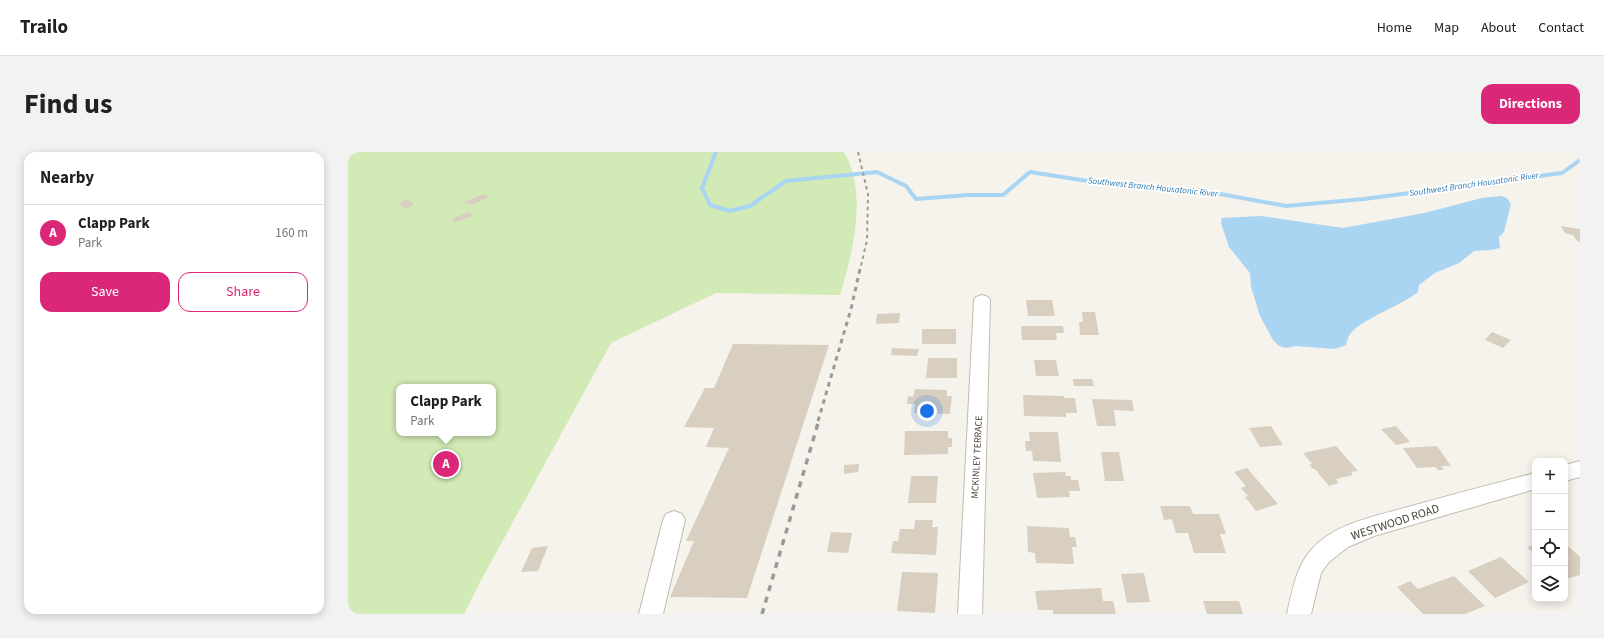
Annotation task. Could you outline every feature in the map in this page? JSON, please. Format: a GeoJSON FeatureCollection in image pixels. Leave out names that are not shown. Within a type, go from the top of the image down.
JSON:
{"type":"FeatureCollection","features":[{"type":"Feature","properties":{"kind":"street","name":"MCKINLEY TERRACE"},"geometry":{"type":"LineString","coordinates":[[970,614],[982,300]]}},
{"type":"Feature","properties":{"kind":"street"},"geometry":{"type":"LineString","coordinates":[[1568,472],[1580,469]]}},
{"type":"Feature","properties":{"kind":"street","name":"WESTWOOD ROAD"},"geometry":{"type":"LineString","coordinates":[[1299,614],[1309,573],[1320,555],[1339,541],[1367,528],[1532,482]]}},
{"type":"Feature","properties":{"kind":"street"},"geometry":{"type":"LineString","coordinates":[[651,614],[674,520]]}},
{"type":"Feature","properties":{"kind":"green space"},"geometry":{"type":"Polygon","coordinates":[[[348,152],[844,152],[851,168],[857,204],[853,241],[840,295],[716,293],[611,343],[464,614],[348,614],[348,152]]]}},
{"type":"Feature","properties":{"kind":"water"},"geometry":{"type":"Polygon","coordinates":[[[1501,196],[1507,198],[1511,204],[1504,232],[1499,237],[1500,248],[1474,251],[1459,263],[1435,273],[1419,285],[1418,292],[1364,322],[1350,334],[1346,345],[1335,349],[1296,346],[1286,348],[1279,346],[1273,340],[1260,316],[1251,287],[1250,273],[1229,247],[1221,223],[1222,218],[1261,216],[1343,228],[1424,213],[1482,198],[1501,196]]]}},
{"type":"Feature","properties":{"kind":"building"},"geometry":{"type":"Polygon","coordinates":[[[484,194],[490,197],[474,204],[464,202],[484,194]]]}},
{"type":"Feature","properties":{"kind":"building"},"geometry":{"type":"Polygon","coordinates":[[[407,199],[414,205],[406,209],[398,203],[407,199]]]}},
{"type":"Feature","properties":{"kind":"building"},"geometry":{"type":"Polygon","coordinates":[[[470,212],[473,216],[455,222],[451,219],[470,212]]]}},
{"type":"Feature","properties":{"kind":"building"},"geometry":{"type":"Polygon","coordinates":[[[1561,226],[1580,229],[1580,242],[1577,241],[1573,235],[1565,233],[1561,226]]]}},
{"type":"Feature","properties":{"kind":"building"},"geometry":{"type":"Polygon","coordinates":[[[1026,300],[1052,300],[1055,316],[1028,316],[1026,300]]]}},
{"type":"Feature","properties":{"kind":"building"},"geometry":{"type":"Polygon","coordinates":[[[1082,312],[1095,312],[1099,335],[1080,335],[1079,322],[1083,322],[1082,312]]]}},
{"type":"Feature","properties":{"kind":"building"},"geometry":{"type":"Polygon","coordinates":[[[900,313],[899,323],[876,324],[877,314],[900,313]]]}},
{"type":"Feature","properties":{"kind":"building"},"geometry":{"type":"Polygon","coordinates":[[[1021,326],[1063,326],[1064,333],[1056,333],[1057,340],[1022,340],[1021,326]]]}},
{"type":"Feature","properties":{"kind":"building"},"geometry":{"type":"Polygon","coordinates":[[[922,329],[956,329],[956,344],[922,344],[922,329]]]}},
{"type":"Feature","properties":{"kind":"building"},"geometry":{"type":"Polygon","coordinates":[[[1492,332],[1511,340],[1503,348],[1485,340],[1492,332]]]}},
{"type":"Feature","properties":{"kind":"building"},"geometry":{"type":"Polygon","coordinates":[[[733,344],[829,345],[747,598],[670,597],[694,541],[686,541],[729,448],[706,447],[714,428],[684,427],[705,388],[714,388],[733,344]]]}},
{"type":"Feature","properties":{"kind":"building"},"geometry":{"type":"Polygon","coordinates":[[[892,348],[919,349],[917,356],[891,355],[892,348]]]}},
{"type":"Feature","properties":{"kind":"building"},"geometry":{"type":"Polygon","coordinates":[[[928,358],[957,358],[957,378],[926,378],[928,358]]]}},
{"type":"Feature","properties":{"kind":"building"},"geometry":{"type":"Polygon","coordinates":[[[1034,360],[1056,360],[1059,376],[1036,376],[1034,360]]]}},
{"type":"Feature","properties":{"kind":"building"},"geometry":{"type":"Polygon","coordinates":[[[1073,379],[1092,379],[1094,386],[1074,386],[1073,379]]]}},
{"type":"Feature","properties":{"kind":"building"},"geometry":{"type":"Polygon","coordinates":[[[915,389],[947,390],[947,396],[952,396],[950,414],[914,413],[915,404],[907,404],[908,396],[913,397],[915,389]]]}},
{"type":"Feature","properties":{"kind":"building"},"geometry":{"type":"Polygon","coordinates":[[[1023,395],[1064,396],[1064,398],[1075,398],[1077,413],[1066,413],[1066,417],[1024,416],[1023,395]]]}},
{"type":"Feature","properties":{"kind":"building"},"geometry":{"type":"Polygon","coordinates":[[[1092,399],[1132,400],[1134,411],[1114,410],[1116,426],[1097,426],[1092,399]]]}},
{"type":"Feature","properties":{"kind":"building"},"geometry":{"type":"Polygon","coordinates":[[[1271,426],[1283,445],[1260,447],[1249,428],[1271,426]]]}},
{"type":"Feature","properties":{"kind":"building"},"geometry":{"type":"Polygon","coordinates":[[[1396,426],[1410,442],[1396,445],[1381,429],[1396,426]]]}},
{"type":"Feature","properties":{"kind":"building"},"geometry":{"type":"Polygon","coordinates":[[[905,431],[948,431],[948,438],[952,438],[952,447],[948,447],[948,454],[904,455],[905,431]]]}},
{"type":"Feature","properties":{"kind":"building"},"geometry":{"type":"Polygon","coordinates":[[[1029,432],[1058,432],[1061,462],[1033,461],[1032,451],[1026,451],[1025,441],[1030,441],[1029,432]]]}},
{"type":"Feature","properties":{"kind":"building"},"geometry":{"type":"Polygon","coordinates":[[[1336,446],[1358,471],[1351,472],[1353,475],[1336,479],[1339,483],[1329,486],[1315,469],[1309,465],[1312,464],[1303,453],[1336,446]]]}},
{"type":"Feature","properties":{"kind":"building"},"geometry":{"type":"Polygon","coordinates":[[[1437,446],[1451,466],[1441,466],[1444,470],[1438,470],[1435,467],[1417,468],[1403,448],[1437,446]]]}},
{"type":"Feature","properties":{"kind":"building"},"geometry":{"type":"Polygon","coordinates":[[[1101,452],[1119,452],[1124,481],[1105,481],[1101,452]]]}},
{"type":"Feature","properties":{"kind":"building"},"geometry":{"type":"Polygon","coordinates":[[[859,464],[858,472],[844,474],[844,465],[859,464]]]}},
{"type":"Feature","properties":{"kind":"building"},"geometry":{"type":"Polygon","coordinates":[[[1247,468],[1278,504],[1256,511],[1245,497],[1248,496],[1241,488],[1246,486],[1234,472],[1247,468]]]}},
{"type":"Feature","properties":{"kind":"building"},"geometry":{"type":"Polygon","coordinates":[[[1065,472],[1066,476],[1071,476],[1071,480],[1078,480],[1080,491],[1069,491],[1070,497],[1037,498],[1033,473],[1065,472]]]}},
{"type":"Feature","properties":{"kind":"building"},"geometry":{"type":"Polygon","coordinates":[[[911,476],[938,476],[936,503],[908,503],[911,476]]]}},
{"type":"Feature","properties":{"kind":"building"},"geometry":{"type":"Polygon","coordinates":[[[1160,506],[1190,506],[1193,514],[1219,514],[1226,534],[1220,534],[1226,553],[1194,553],[1188,533],[1176,533],[1172,519],[1164,520],[1160,506]]]}},
{"type":"Feature","properties":{"kind":"building"},"geometry":{"type":"Polygon","coordinates":[[[915,520],[933,520],[932,527],[938,527],[936,555],[891,553],[893,541],[898,541],[900,529],[914,529],[915,520]]]}},
{"type":"Feature","properties":{"kind":"building"},"geometry":{"type":"Polygon","coordinates":[[[1027,526],[1069,528],[1070,537],[1075,537],[1077,547],[1072,547],[1074,564],[1036,563],[1035,553],[1028,552],[1027,526]]]}},
{"type":"Feature","properties":{"kind":"building"},"geometry":{"type":"Polygon","coordinates":[[[831,532],[852,533],[848,553],[827,552],[831,532]]]}},
{"type":"Feature","properties":{"kind":"building"},"geometry":{"type":"Polygon","coordinates":[[[548,546],[538,571],[521,572],[532,548],[548,546]]]}},
{"type":"Feature","properties":{"kind":"building"},"geometry":{"type":"Polygon","coordinates":[[[1532,546],[1532,551],[1527,547],[1532,546]]]}},
{"type":"Feature","properties":{"kind":"building"},"geometry":{"type":"Polygon","coordinates":[[[1568,546],[1580,557],[1580,575],[1568,578],[1568,546]]]}},
{"type":"Feature","properties":{"kind":"building"},"geometry":{"type":"Polygon","coordinates":[[[1501,557],[1529,582],[1495,598],[1468,571],[1501,557]]]}},
{"type":"Feature","properties":{"kind":"building"},"geometry":{"type":"Polygon","coordinates":[[[902,572],[938,573],[935,613],[897,611],[902,572]]]}},
{"type":"Feature","properties":{"kind":"building"},"geometry":{"type":"Polygon","coordinates":[[[1144,573],[1150,602],[1127,603],[1121,574],[1144,573]]]}},
{"type":"Feature","properties":{"kind":"building"},"geometry":{"type":"Polygon","coordinates":[[[1454,576],[1485,606],[1465,614],[1423,614],[1397,587],[1410,581],[1418,589],[1454,576]]]}},
{"type":"Feature","properties":{"kind":"building"},"geometry":{"type":"Polygon","coordinates":[[[1101,588],[1103,601],[1113,601],[1116,614],[1053,614],[1053,610],[1038,610],[1035,591],[1101,588]]]}},
{"type":"Feature","properties":{"kind":"building"},"geometry":{"type":"Polygon","coordinates":[[[1203,601],[1239,601],[1243,614],[1207,614],[1203,601]]]}},
{"type":"Feature","properties":{"kind":"waterway","name":"Southwest Branch Housatonic River"},"geometry":{"type":"LineString","coordinates":[[716,152],[702,188],[710,205],[730,211],[750,206],[786,181],[877,172],[906,186],[916,199],[968,195],[1003,195],[1030,172],[1107,184],[1204,191],[1286,206],[1364,199],[1562,173],[1580,160]]}},
{"type":"Feature","properties":{"kind":"railway"},"geometry":{"type":"LineString","coordinates":[[858,152],[868,194],[867,240],[860,270]]}},
{"type":"Feature","properties":{"kind":"railway"},"geometry":{"type":"LineString","coordinates":[[818,421],[851,309],[860,269]]}},
{"type":"Feature","properties":{"kind":"railway"},"geometry":{"type":"LineString","coordinates":[[762,614],[819,420]]}},
{"type":"Feature","properties":{"kind":"place","name":"Clapp Park"},"geometry":{"type":"Point","coordinates":[446,464]}}]}
